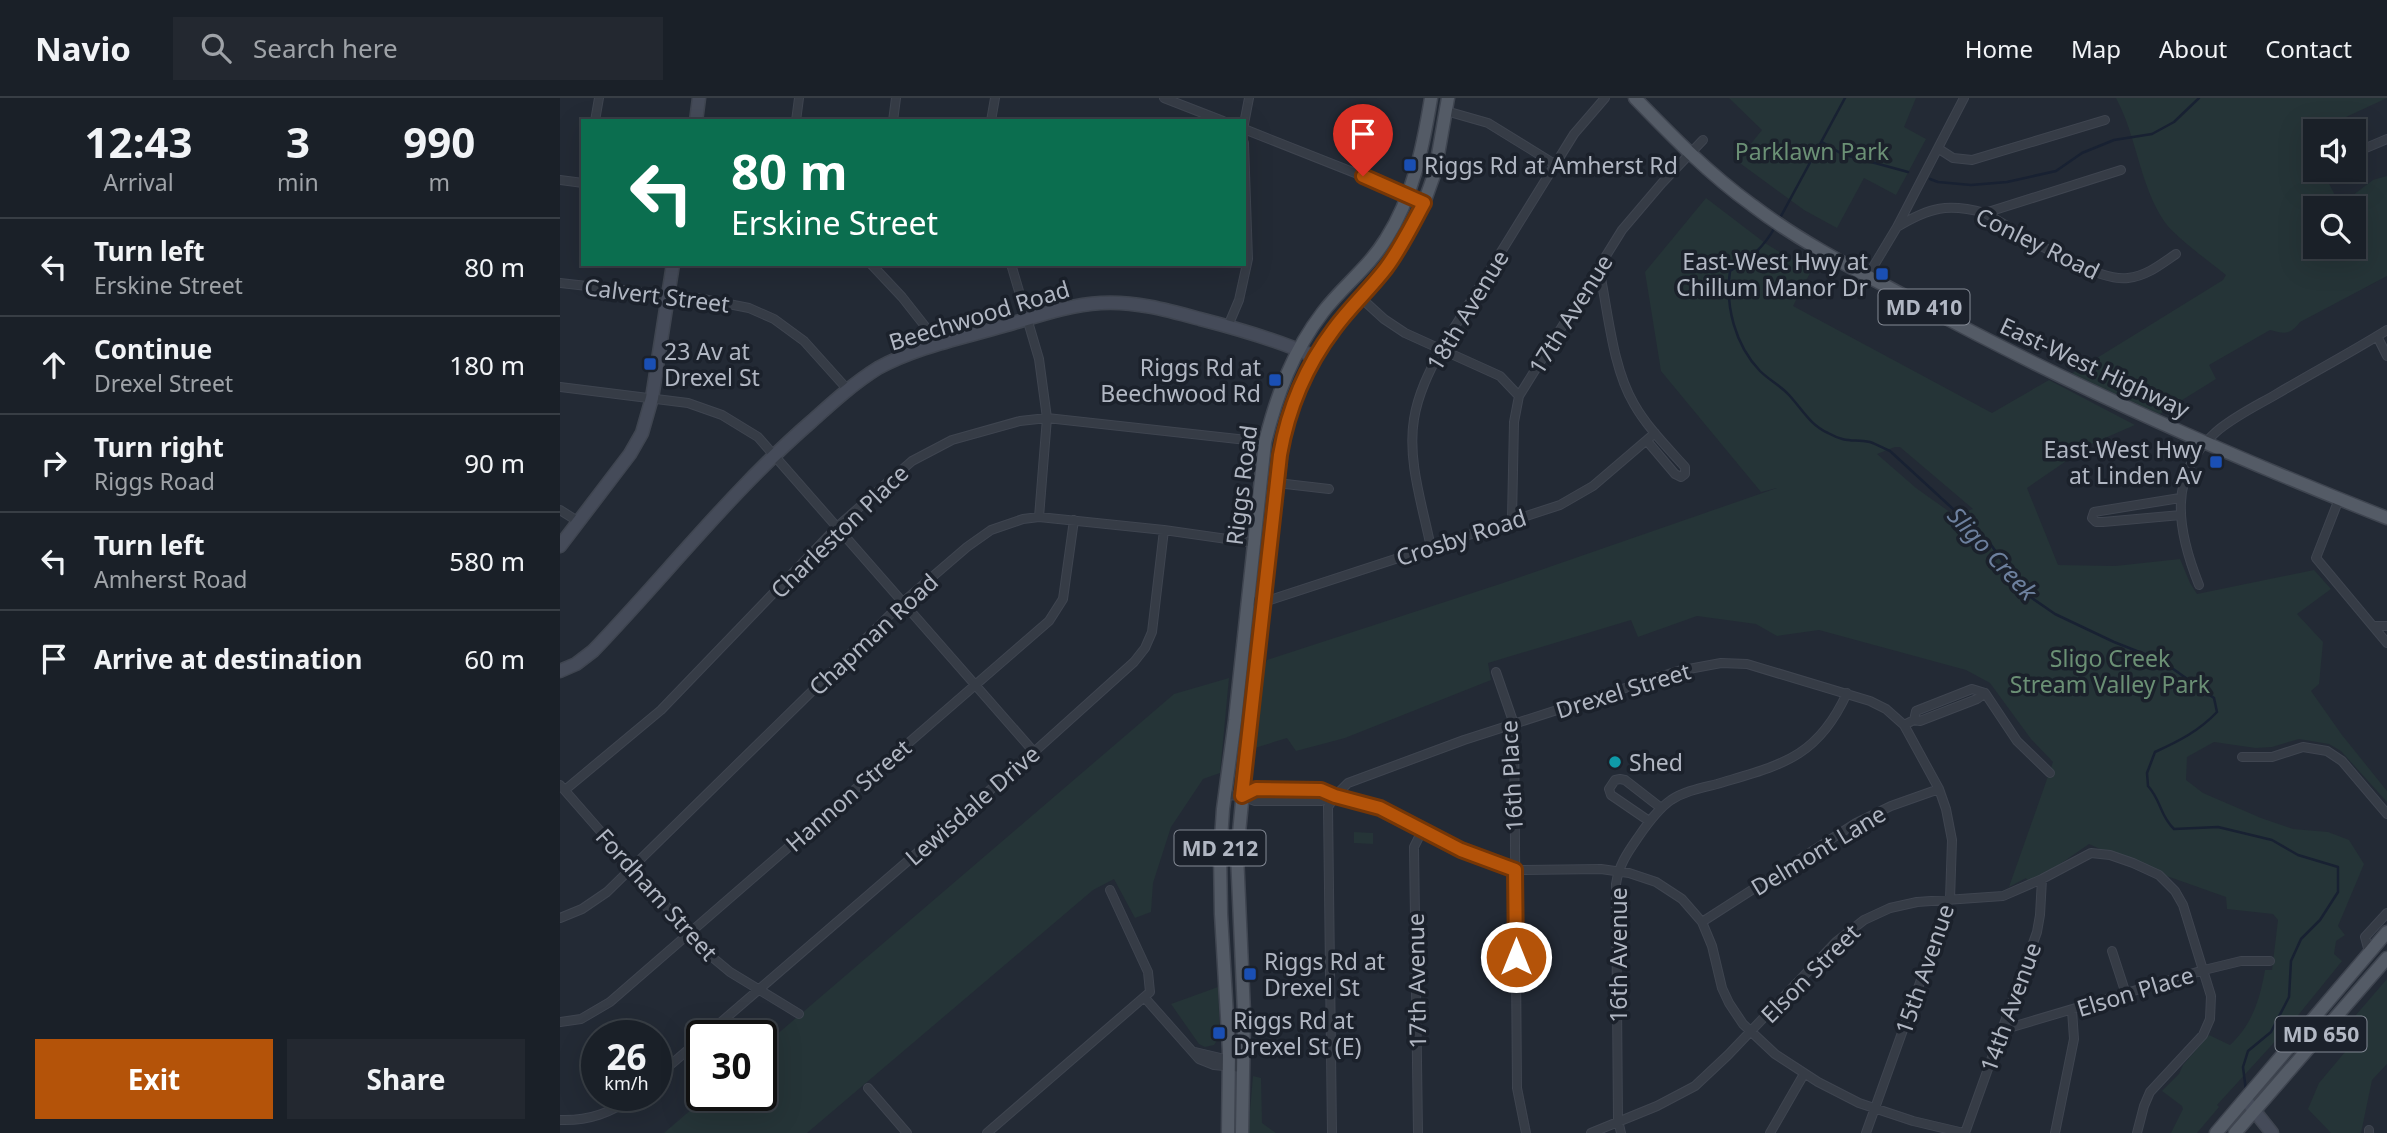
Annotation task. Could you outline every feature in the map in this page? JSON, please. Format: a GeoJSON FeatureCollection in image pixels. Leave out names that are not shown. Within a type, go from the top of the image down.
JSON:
{"type":"FeatureCollection","features":[{"type":"Feature","properties":{"kind":"main road","name":"Riggs Road"},"geometry":{"type":"LineString","coordinates":[[1228,1133],[1228,1064],[1220,872],[1225,795],[1265,442],[1276,398],[1298,349],[1324,310],[1376,254],[1388,237],[1408,196],[1419,160],[1431,98]]}},
{"type":"Feature","properties":{"kind":"main road","name":"East-West Highway"},"geometry":{"type":"LineString","coordinates":[[1635,98],[1690,154],[1767,216],[1784,229],[1867,277],[2085,388],[2387,518]]}},
{"type":"Feature","properties":{"kind":"main road","name":"Riggs Road"},"geometry":{"type":"LineString","coordinates":[[1242,1133],[1244,1013],[1236,857],[1284,431],[1300,385],[1315,357],[1334,328],[1394,257],[1424,203],[1437,165],[1447,105]]}},
{"type":"Feature","properties":{"kind":"main road","name":"MD 650"},"geometry":{"type":"LineString","coordinates":[[2235,1133],[2253,1105],[2387,932]]}},
{"type":"Feature","properties":{"kind":"main road","name":"MD 650"},"geometry":{"type":"LineString","coordinates":[[2216,1133],[2226,1121],[2253,1105],[2387,958]]}},
{"type":"Feature","properties":{"kind":"street"},"geometry":{"type":"LineString","coordinates":[[595,119],[599,98]]}},
{"type":"Feature","properties":{"kind":"street"},"geometry":{"type":"LineString","coordinates":[[696,119],[699,98]]}},
{"type":"Feature","properties":{"kind":"street"},"geometry":{"type":"LineString","coordinates":[[796,119],[799,98]]}},
{"type":"Feature","properties":{"kind":"street"},"geometry":{"type":"LineString","coordinates":[[893,119],[896,98]]}},
{"type":"Feature","properties":{"kind":"street"},"geometry":{"type":"LineString","coordinates":[[991,119],[995,98]]}},
{"type":"Feature","properties":{"kind":"street"},"geometry":{"type":"LineString","coordinates":[[1164,98],[1218,119]]}},
{"type":"Feature","properties":{"kind":"street"},"geometry":{"type":"LineString","coordinates":[[1245,119],[1249,98]]}},
{"type":"Feature","properties":{"kind":"street","name":"18th Avenue"},"geometry":{"type":"LineString","coordinates":[[1431,548],[1414,459],[1413,430],[1421,391],[1441,349],[1574,134],[1605,98]]}},
{"type":"Feature","properties":{"kind":"street"},"geometry":{"type":"LineString","coordinates":[[1867,277],[1897,227],[1964,98]]}},
{"type":"Feature","properties":{"kind":"street"},"geometry":{"type":"LineString","coordinates":[[1447,105],[1488,123],[1556,164]]}},
{"type":"Feature","properties":{"kind":"street"},"geometry":{"type":"LineString","coordinates":[[1938,149],[1953,158],[1972,160],[2105,120]]}},
{"type":"Feature","properties":{"kind":"street"},"geometry":{"type":"LineString","coordinates":[[1246,130],[1424,203]]}},
{"type":"Feature","properties":{"kind":"street"},"geometry":{"type":"LineString","coordinates":[[2366,148],[2387,139]]}},
{"type":"Feature","properties":{"kind":"street","name":"17th Avenue"},"geometry":{"type":"LineString","coordinates":[[1512,519],[1514,422],[1518,396],[1632,217],[1703,140]]}},
{"type":"Feature","properties":{"kind":"street"},"geometry":{"type":"LineString","coordinates":[[1985,213],[2121,170]]}},
{"type":"Feature","properties":{"kind":"street"},"geometry":{"type":"LineString","coordinates":[[560,180],[581,183]]}},
{"type":"Feature","properties":{"kind":"street","name":"Conley Road"},"geometry":{"type":"LineString","coordinates":[[1897,227],[1940,207],[1985,213],[2105,277],[2129,278],[2145,274],[2176,254]]}},
{"type":"Feature","properties":{"kind":"street"},"geometry":{"type":"LineString","coordinates":[[560,547],[637,443],[647,421],[673,266]]}},
{"type":"Feature","properties":{"kind":"street"},"geometry":{"type":"LineString","coordinates":[[873,266],[902,297],[939,344]]}},
{"type":"Feature","properties":{"kind":"street"},"geometry":{"type":"LineString","coordinates":[[1012,266],[1041,371],[1047,418],[1040,517]]}},
{"type":"Feature","properties":{"kind":"street"},"geometry":{"type":"LineString","coordinates":[[1228,326],[1239,300],[1246,266]]}},
{"type":"Feature","properties":{"kind":"street"},"geometry":{"type":"LineString","coordinates":[[1599,268],[1618,363],[1627,392],[1655,433],[1685,467],[1684,476],[1675,474],[1647,441]]}},
{"type":"Feature","properties":{"kind":"street","name":"Calvert Street"},"geometry":{"type":"LineString","coordinates":[[560,283],[734,304],[774,320],[804,341],[848,390]]}},
{"type":"Feature","properties":{"kind":"street"},"geometry":{"type":"LineString","coordinates":[[1360,298],[1395,327],[1500,376],[1518,396]]}},
{"type":"Feature","properties":{"kind":"street","name":"Beechwood Road"},"geometry":{"type":"LineString","coordinates":[[560,671],[576,664],[593,651],[774,454],[848,390],[880,367],[939,344],[1076,306],[1126,303],[1228,326],[1315,357]]}},
{"type":"Feature","properties":{"kind":"street"},"geometry":{"type":"LineString","coordinates":[[2199,585],[2187,556],[2180,498],[2190,463],[2206,441],[2229,423],[2387,330]]}},
{"type":"Feature","properties":{"kind":"street"},"geometry":{"type":"LineString","coordinates":[[2377,336],[2387,356]]}},
{"type":"Feature","properties":{"kind":"street"},"geometry":{"type":"LineString","coordinates":[[560,387],[688,403],[722,415],[750,431],[838,526],[1034,752]]}},
{"type":"Feature","properties":{"kind":"street","name":"Charleston Place"},"geometry":{"type":"LineString","coordinates":[[562,787],[661,710],[838,526],[900,471],[935,448],[1010,423],[1047,418],[1265,442]]}},
{"type":"Feature","properties":{"kind":"street","name":"Crosby Road"},"geometry":{"type":"LineString","coordinates":[[1248,601],[1264,602],[1512,519],[1547,510],[1572,499],[1603,478],[1655,433]]}},
{"type":"Feature","properties":{"kind":"street"},"geometry":{"type":"LineString","coordinates":[[1278,484],[1329,489]]}},
{"type":"Feature","properties":{"kind":"street"},"geometry":{"type":"LineString","coordinates":[[2180,498],[2094,512],[2092,518],[2096,522],[2103,522],[2181,515]]}},
{"type":"Feature","properties":{"kind":"street"},"geometry":{"type":"LineString","coordinates":[[2339,499],[2316,558],[2387,643]]}},
{"type":"Feature","properties":{"kind":"street"},"geometry":{"type":"LineString","coordinates":[[560,510],[579,522]]}},
{"type":"Feature","properties":{"kind":"street","name":"Chapman Road"},"geometry":{"type":"LineString","coordinates":[[560,918],[593,903],[903,602],[980,537],[1006,524],[1040,517],[1255,543]]}},
{"type":"Feature","properties":{"kind":"street","name":"Hannon Street"},"geometry":{"type":"LineString","coordinates":[[560,1022],[581,1019],[599,1010],[1049,621],[1061,605],[1065,592],[1074,520]]}},
{"type":"Feature","properties":{"kind":"street","name":"Lewisdale Drive"},"geometry":{"type":"LineString","coordinates":[[723,1020],[1034,752],[1134,662],[1145,648],[1152,632],[1164,530]]}},
{"type":"Feature","properties":{"kind":"street"},"geometry":{"type":"LineString","coordinates":[[2372,626],[2387,626]]}},
{"type":"Feature","properties":{"kind":"street","name":"Drexel Street"},"geometry":{"type":"LineString","coordinates":[[1335,796],[1348,783],[1514,724],[1678,671],[1721,663],[1747,664],[1847,693],[1879,705],[1905,725]]}},
{"type":"Feature","properties":{"kind":"street","name":"16th Place"},"geometry":{"type":"LineString","coordinates":[[1496,672],[1514,724],[1517,1088],[1526,1133]]}},
{"type":"Feature","properties":{"kind":"street","name":"16th Avenue"},"geometry":{"type":"LineString","coordinates":[[1621,1133],[1616,884],[1621,862],[1649,821],[1661,808],[1679,796],[1764,770],[1797,756],[1830,725],[1847,693]]}},
{"type":"Feature","properties":{"kind":"street"},"geometry":{"type":"LineString","coordinates":[[1905,725],[1976,699],[1985,693],[2017,741],[2050,773]]}},
{"type":"Feature","properties":{"kind":"street","name":"15th Avenue"},"geometry":{"type":"LineString","coordinates":[[1866,1133],[1950,899],[1952,840],[1946,809],[1939,789],[1905,725]]}},
{"type":"Feature","properties":{"kind":"street"},"geometry":{"type":"LineString","coordinates":[[2242,757],[2272,757],[2304,747],[2327,751],[2342,761],[2387,814]]}},
{"type":"Feature","properties":{"kind":"street"},"geometry":{"type":"LineString","coordinates":[[1649,821],[1611,795],[1611,785],[1625,779],[1661,808]]}},
{"type":"Feature","properties":{"kind":"street","name":"Fordham Street"},"geometry":{"type":"LineString","coordinates":[[562,787],[718,964],[799,1014]]}},
{"type":"Feature","properties":{"kind":"street"},"geometry":{"type":"LineString","coordinates":[[1225,795],[1242,796],[1256,789],[1321,790],[1380,808],[1478,857],[1515,870],[1601,869],[1646,878],[1670,889],[1692,908],[1702,922],[1712,946],[1722,988],[1730,1003],[1750,1032],[1775,1054],[1833,1091],[1875,1109],[1964,1133]]}},
{"type":"Feature","properties":{"kind":"street","name":"Delmont Lane"},"geometry":{"type":"LineString","coordinates":[[1702,922],[1856,823],[1891,806],[1939,789]]}},
{"type":"Feature","properties":{"kind":"street"},"geometry":{"type":"LineString","coordinates":[[1332,1133],[1328,807],[1335,796]]}},
{"type":"Feature","properties":{"kind":"street","name":"17th Avenue"},"geometry":{"type":"LineString","coordinates":[[1418,1133],[1415,847],[1422,831]]}},
{"type":"Feature","properties":{"kind":"street","name":"Elson Street"},"geometry":{"type":"LineString","coordinates":[[1591,1133],[1657,1106],[1695,1086],[1855,925],[1890,908],[1917,902],[2003,896],[2091,853],[2110,855],[2133,863],[2159,875],[2168,883],[2183,905],[2204,970]]}},
{"type":"Feature","properties":{"kind":"street","name":"14th Avenue"},"geometry":{"type":"LineString","coordinates":[[1964,1133],[2037,932],[2042,879]]}},
{"type":"Feature","properties":{"kind":"street"},"geometry":{"type":"LineString","coordinates":[[987,1133],[1150,992],[1148,972],[1110,890]]}},
{"type":"Feature","properties":{"kind":"street"},"geometry":{"type":"LineString","coordinates":[[2369,952],[2365,937],[2387,913]]}},
{"type":"Feature","properties":{"kind":"street"},"geometry":{"type":"LineString","coordinates":[[2112,951],[2126,994]]}},
{"type":"Feature","properties":{"kind":"street","name":"Elson Place"},"geometry":{"type":"LineString","coordinates":[[2002,1030],[2204,970],[2241,961],[2270,961]]}},
{"type":"Feature","properties":{"kind":"street"},"geometry":{"type":"LineString","coordinates":[[2137,1133],[2150,1092],[2203,1035],[2212,1007],[2204,970]]}},
{"type":"Feature","properties":{"kind":"street"},"geometry":{"type":"LineString","coordinates":[[1145,998],[1195,1052],[1228,1064],[1243,1064]]}},
{"type":"Feature","properties":{"kind":"street"},"geometry":{"type":"LineString","coordinates":[[2055,1133],[2074,1040],[2072,1010]]}},
{"type":"Feature","properties":{"kind":"street","name":"Lewisdale Drive"},"geometry":{"type":"LineString","coordinates":[[672,1063],[686,1051]]}},
{"type":"Feature","properties":{"kind":"street"},"geometry":{"type":"LineString","coordinates":[[1770,1133],[1804,1073]]}},
{"type":"Feature","properties":{"kind":"street"},"geometry":{"type":"LineString","coordinates":[[868,1088],[907,1133]]}},
{"type":"Feature","properties":{"kind":"street"},"geometry":{"type":"LineString","coordinates":[[2253,1105],[2272,1133]]}},
{"type":"Feature","properties":{"kind":"street"},"geometry":{"type":"LineString","coordinates":[[560,1120],[583,1119],[610,1111]]}},
{"type":"Feature","properties":{"kind":"green space","name":"Parklawn Park"},"geometry":{"type":"Polygon","coordinates":[[[1729,98],[1916,98],[1904,127],[1926,139],[1896,195],[1864,178],[1837,228],[1804,210],[1737,161],[1762,130],[1729,98]]]}},
{"type":"Feature","properties":{"kind":"green space"},"geometry":{"type":"Polygon","coordinates":[[[2116,98],[2387,98],[2342,119],[2303,119],[2303,182],[2328,182],[2335,196],[2303,196],[2303,259],[2366,259],[2366,196],[2352,196],[2373,180],[2387,176],[2387,276],[2300,322],[2290,331],[2283,333],[2270,330],[2209,365],[2216,379],[2158,415],[2071,374],[2223,280],[2226,275],[2164,221],[2143,176],[2129,128],[2116,98]]]}},
{"type":"Feature","properties":{"kind":"green space","name":"Sligo Creek Stream Valley Park"},"geometry":{"type":"Polygon","coordinates":[[[1706,198],[1765,243],[1811,271],[1793,306],[1992,413],[2049,380],[2135,425],[2091,444],[2027,488],[2058,565],[2115,566],[2180,559],[2197,594],[2314,570],[2331,589],[2297,614],[2323,642],[2319,684],[2311,691],[2387,791],[2387,802],[2341,751],[2329,744],[2299,739],[2272,747],[2256,748],[2214,742],[2187,757],[2186,780],[2203,793],[2293,829],[2328,832],[2349,840],[2364,864],[2338,926],[2345,935],[2336,941],[2334,954],[2342,961],[2291,1024],[2217,1105],[2219,1107],[2197,1133],[2171,1133],[2183,1109],[2162,1091],[2209,1035],[2230,1045],[2244,1029],[2258,1001],[2265,970],[2272,970],[2278,920],[2273,914],[2227,909],[2226,897],[2133,864],[2089,844],[2030,885],[2026,878],[2009,887],[2053,762],[2031,739],[1990,683],[1966,670],[1819,630],[1777,636],[1756,624],[1697,616],[1638,637],[1631,620],[1488,663],[1491,680],[1345,738],[1296,751],[1287,738],[1255,748],[1267,660],[1503,583],[1777,488],[1761,492],[1661,371],[1645,272],[1706,198]],[[1900,447],[1877,454],[1916,488],[1954,515],[1973,509],[1900,447]]]}},
{"type":"Feature","properties":{"kind":"green space"},"geometry":{"type":"Polygon","coordinates":[[[1229,678],[1220,773],[1203,779],[1171,827],[1153,883],[1151,912],[1135,918],[1114,879],[1093,890],[807,1133],[664,1133],[690,1111],[777,1111],[777,1034],[1174,694],[1229,678]]]}},
{"type":"Feature","properties":{"kind":"green space"},"geometry":{"type":"Polygon","coordinates":[[[1354,832],[1373,833],[1373,844],[1354,843],[1354,832]]]}},
{"type":"Feature","properties":{"kind":"green space"},"geometry":{"type":"Polygon","coordinates":[[[2387,979],[2387,1064],[2372,1080],[2361,1133],[2331,1133],[2308,1109],[2319,1083],[2345,1052],[2349,1023],[2387,979]]]}},
{"type":"Feature","properties":{"kind":"green space"},"geometry":{"type":"Polygon","coordinates":[[[1218,987],[1220,1036],[1214,1045],[1205,1047],[1199,1044],[1171,1004],[1218,987]]]}},
{"type":"Feature","properties":{"kind":"green space"},"geometry":{"type":"Polygon","coordinates":[[[1253,1076],[1261,1078],[1262,1123],[1276,1133],[1248,1133],[1253,1076]]]}},
{"type":"Feature","properties":{"kind":"waterway","name":"Sligo Creek"},"geometry":{"type":"LineString","coordinates":[[1780,218],[1845,98]]}},
{"type":"Feature","properties":{"kind":"waterway"},"geometry":{"type":"LineString","coordinates":[[1930,179],[1971,185],[2007,182],[2056,171],[2082,153],[2114,140],[2152,134],[2174,122],[2199,98]]}},
{"type":"Feature","properties":{"kind":"waterway"},"geometry":{"type":"LineString","coordinates":[[1822,142],[1842,154],[1908,172]]}},
{"type":"Feature","properties":{"kind":"waterway","name":"Sligo Creek"},"geometry":{"type":"LineString","coordinates":[[1775,227],[1756,252],[1730,271],[1729,298],[1734,324],[1751,361],[1786,392],[1822,430],[1840,438],[1870,442],[1890,451],[1989,542],[2026,594],[2055,614],[2162,661],[2214,698],[2217,712],[2188,735],[2155,752],[2147,773],[2148,786],[2174,829],[2218,827],[2272,840],[2298,855],[2338,867],[2338,892],[2320,920],[2301,939],[2291,961],[2289,997],[2271,1032],[2248,1051],[2243,1067],[2246,1091]]}},
{"type":"Feature","properties":{"kind":"place","name":"Riggs Rd at Amherst Rd"},"geometry":{"type":"Point","coordinates":[1410,165]}},
{"type":"Feature","properties":{"kind":"place","name":"East-West Hwy at Chillum Manor Dr"},"geometry":{"type":"Point","coordinates":[1882,274]}},
{"type":"Feature","properties":{"kind":"place","name":"23 Av at Drexel St"},"geometry":{"type":"Point","coordinates":[650,364]}},
{"type":"Feature","properties":{"kind":"place","name":"Riggs Rd at Beechwood Rd"},"geometry":{"type":"Point","coordinates":[1275,380]}},
{"type":"Feature","properties":{"kind":"place","name":"East-West Hwy at Linden Av"},"geometry":{"type":"Point","coordinates":[2216,462]}},
{"type":"Feature","properties":{"kind":"place","name":"Shed"},"geometry":{"type":"Point","coordinates":[1615,762]}},
{"type":"Feature","properties":{"kind":"place","name":"Riggs Rd at Drexel St"},"geometry":{"type":"Point","coordinates":[1250,974]}},
{"type":"Feature","properties":{"kind":"place","name":"Riggs Rd at Drexel St (E)"},"geometry":{"type":"Point","coordinates":[1219,1033]}},
{"type":"Feature","properties":{"kind":"route"},"geometry":{"type":"LineString","coordinates":[[1363,176],[1424,203],[1394,257],[1334,328],[1315,357],[1300,385],[1284,431],[1242,796],[1256,789],[1321,790],[1380,808],[1461,850],[1515,870],[1516,957]]}}]}
